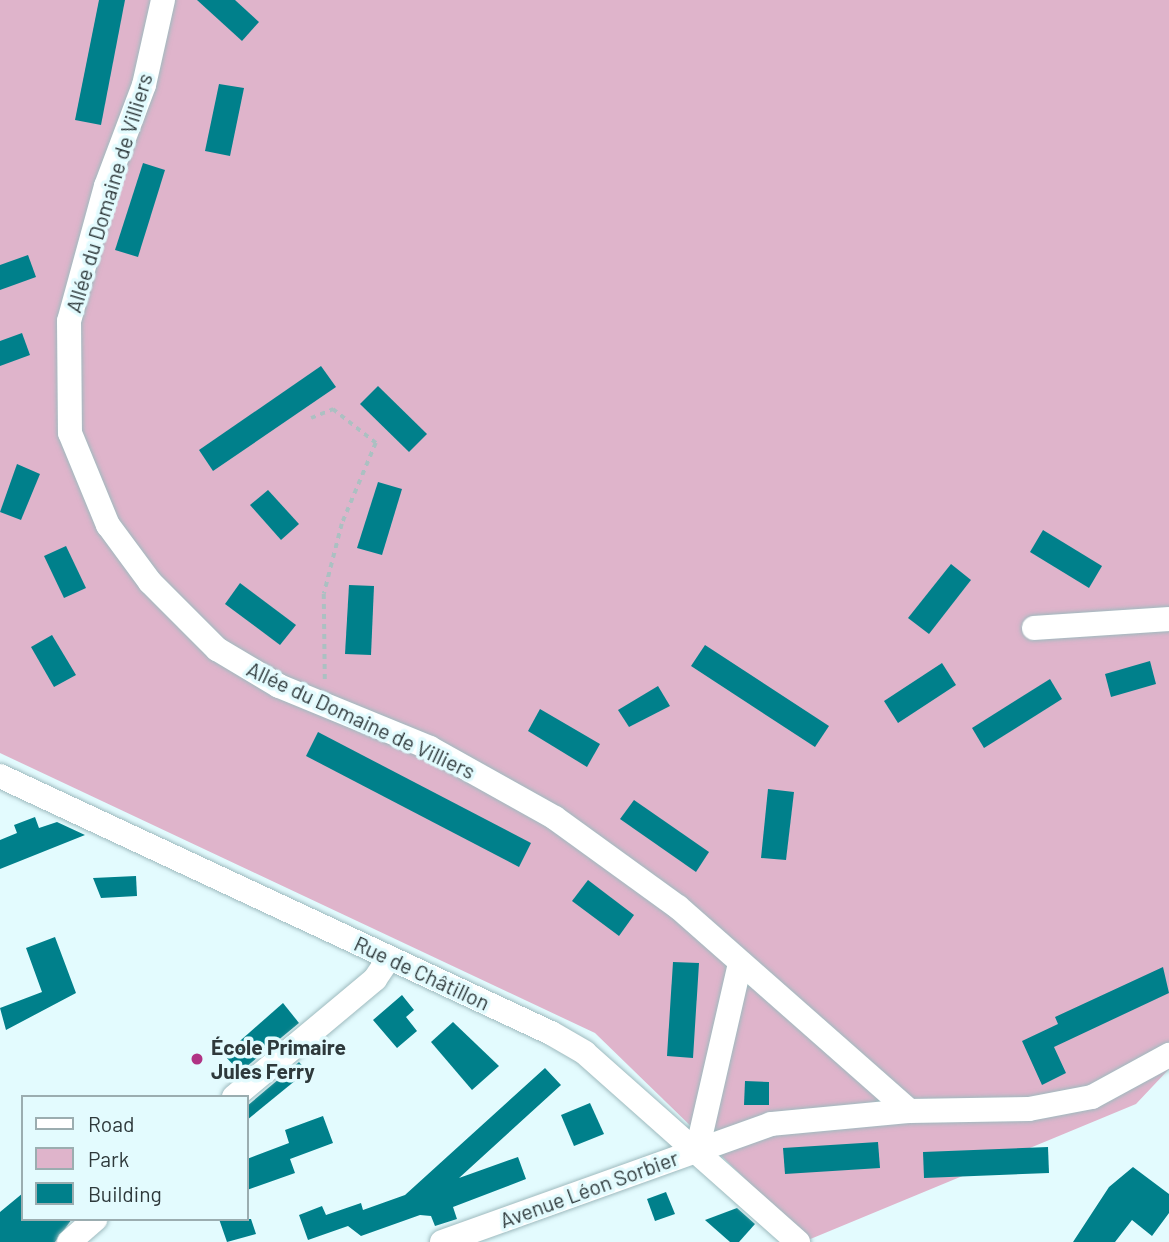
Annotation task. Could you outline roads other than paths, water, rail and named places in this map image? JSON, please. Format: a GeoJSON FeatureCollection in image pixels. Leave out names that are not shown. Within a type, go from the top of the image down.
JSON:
{"type":"FeatureCollection","features":[{"type":"Feature","properties":{"kind":"street","name":"Allée du Domaine de Villiers"},"geometry":{"type":"LineString","coordinates":[[163,0],[144,85],[106,186],[69,321],[70,433],[108,525],[150,582],[218,649],[325,705],[430,748],[555,818],[678,907],[909,1111]]}},
{"type":"Feature","properties":{"kind":"street"},"geometry":{"type":"LineString","coordinates":[[1034,628],[1169,620]]}},
{"type":"Feature","properties":{"kind":"street","name":"Rue de Châtillon"},"geometry":{"type":"LineString","coordinates":[[0,776],[585,1053],[697,1150],[797,1242]]}},
{"type":"Feature","properties":{"kind":"street"},"geometry":{"type":"LineString","coordinates":[[236,1095],[375,979],[389,958]]}},
{"type":"Feature","properties":{"kind":"street"},"geometry":{"type":"LineString","coordinates":[[697,1150],[740,964]]}},
{"type":"Feature","properties":{"kind":"street"},"geometry":{"type":"LineString","coordinates":[[697,1150],[771,1124],[909,1111],[1029,1109],[1091,1097],[1169,1055]]}},
{"type":"Feature","properties":{"kind":"street","name":"Avenue Léon Sorbier"},"geometry":{"type":"LineString","coordinates":[[442,1242],[697,1150]]}},
{"type":"Feature","properties":{"kind":"street"},"geometry":{"type":"LineString","coordinates":[[69,1242],[93,1221]]}},
{"type":"Feature","properties":{"kind":"place","name":"École Primaire Jules Ferry"},"geometry":{"type":"Point","coordinates":[197,1059]}}]}
